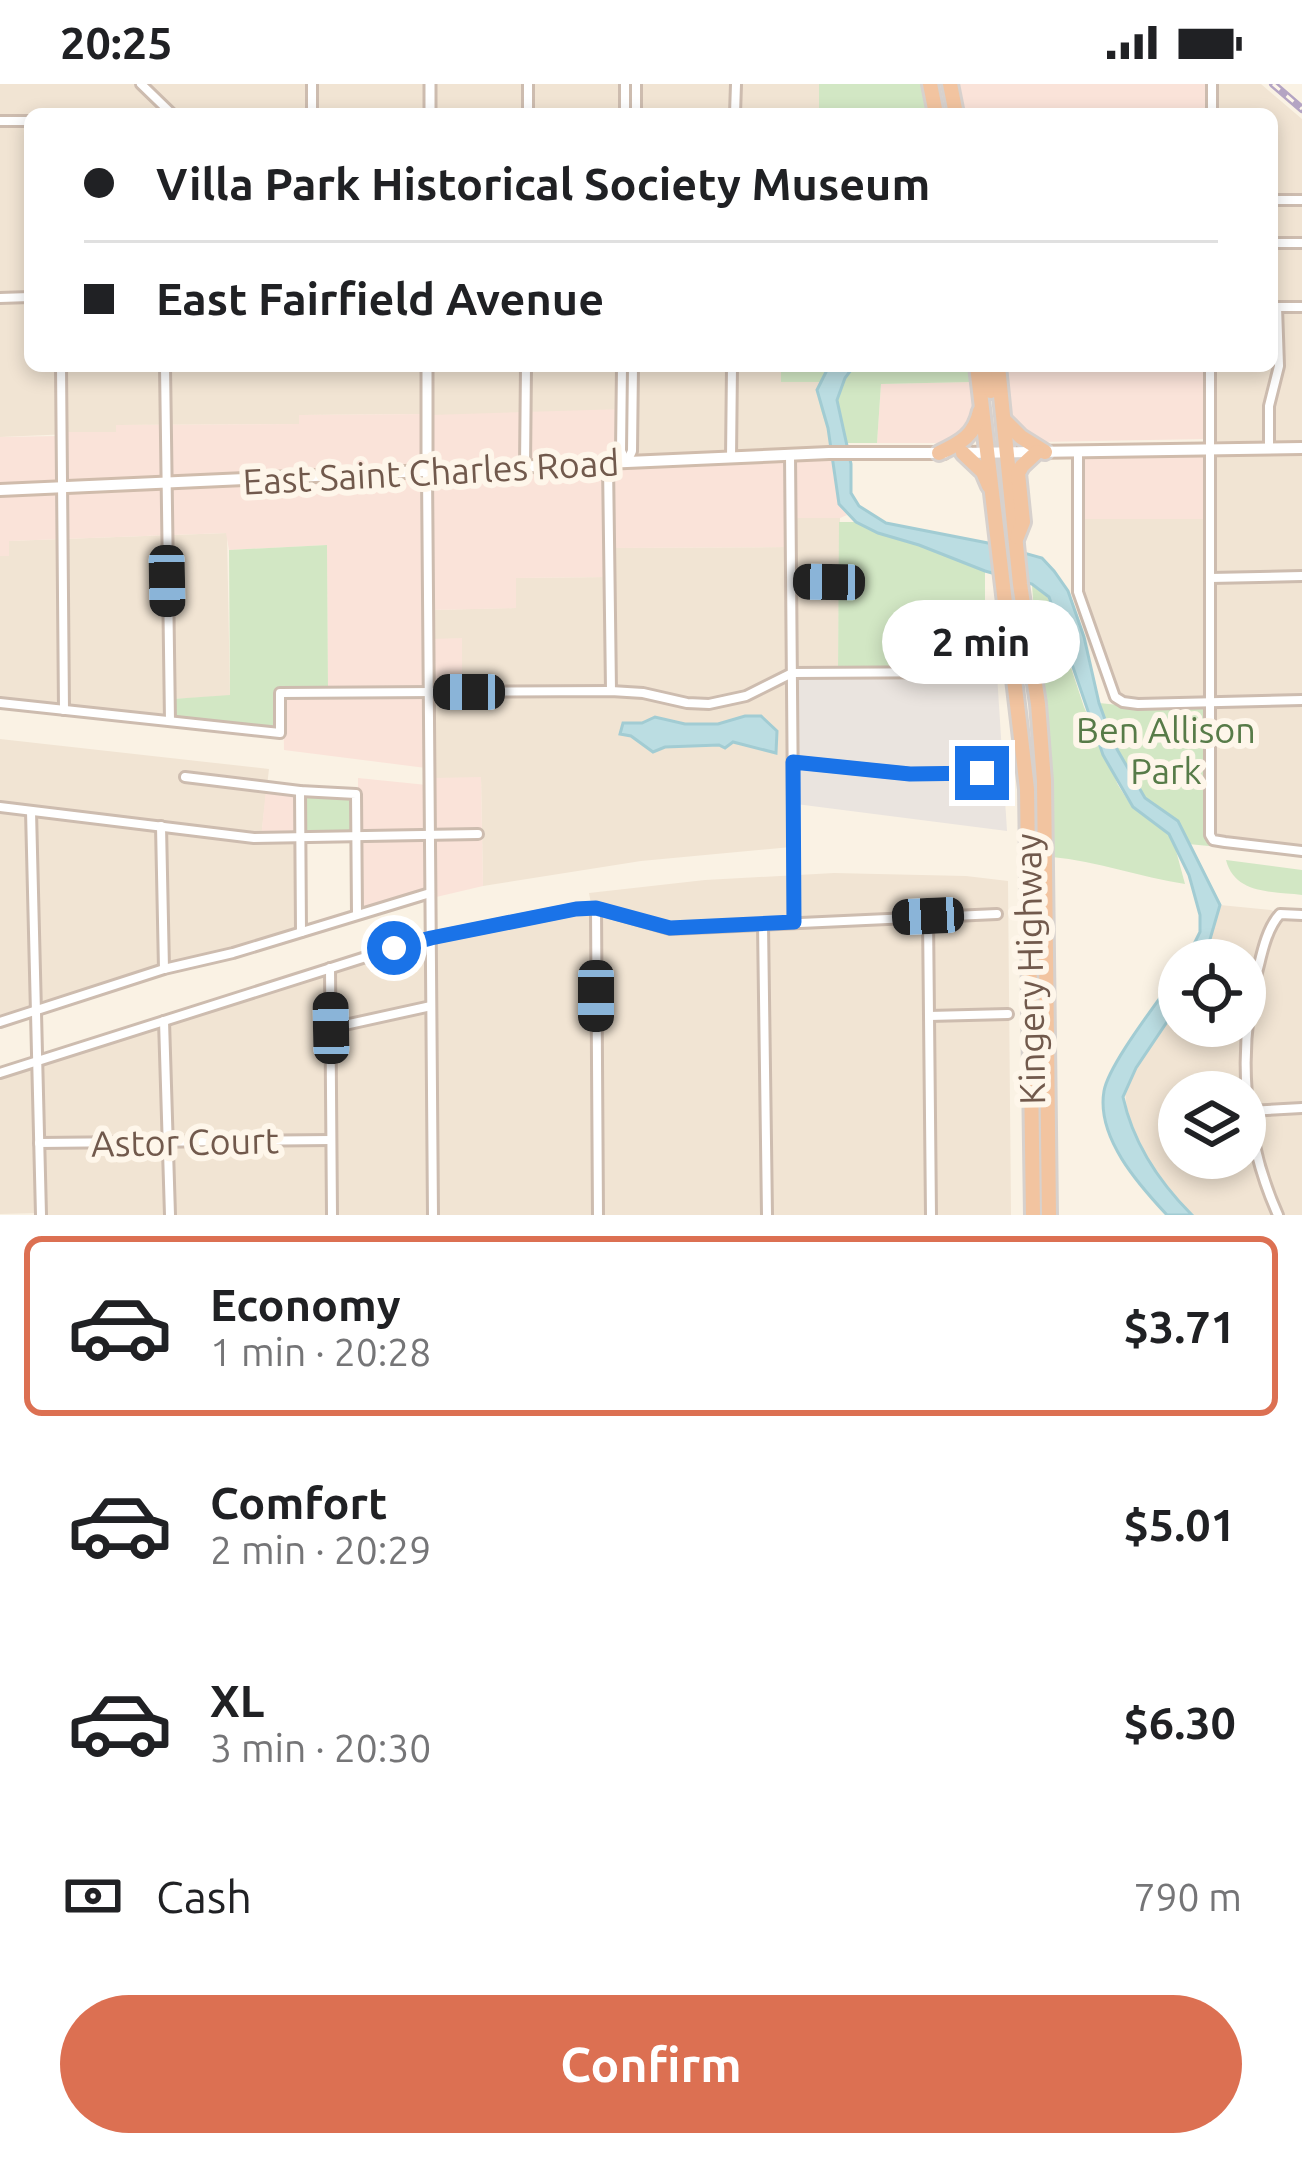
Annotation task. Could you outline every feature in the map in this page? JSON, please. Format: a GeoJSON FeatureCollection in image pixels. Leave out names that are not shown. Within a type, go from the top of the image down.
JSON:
{"type":"FeatureCollection","features":[{"type":"Feature","properties":{"kind":"highway","name":"Kingery Highway"},"geometry":{"type":"LineString","coordinates":[[977,372],[997,453],[1010,545],[1004,579],[1028,789],[1034,1215]]}},
{"type":"Feature","properties":{"kind":"highway"},"geometry":{"type":"LineString","coordinates":[[989,372],[997,453]]}},
{"type":"Feature","properties":{"kind":"highway","name":"Kingery Highway"},"geometry":{"type":"LineString","coordinates":[[999,372],[1004,420],[993,495],[1020,584],[1044,782],[1049,1215]]}},
{"type":"Feature","properties":{"kind":"highway"},"geometry":{"type":"LineString","coordinates":[[939,453],[972,433],[982,400]]}},
{"type":"Feature","properties":{"kind":"highway"},"geometry":{"type":"LineString","coordinates":[[1004,420],[1041,452],[1018,473],[1023,522],[1010,545]]}},
{"type":"Feature","properties":{"kind":"highway"},"geometry":{"type":"LineString","coordinates":[[963,453],[983,472],[993,495]]}},
{"type":"Feature","properties":{"kind":"main road","name":"East Saint Charles Road"},"geometry":{"type":"LineString","coordinates":[[0,490],[830,453],[1302,448]]}},
{"type":"Feature","properties":{"kind":"street"},"geometry":{"type":"LineString","coordinates":[[141,84],[166,108]]}},
{"type":"Feature","properties":{"kind":"street"},"geometry":{"type":"LineString","coordinates":[[61,372],[64,710]]}},
{"type":"Feature","properties":{"kind":"street"},"geometry":{"type":"LineString","coordinates":[[165,372],[170,722]]}},
{"type":"Feature","properties":{"kind":"street"},"geometry":{"type":"LineString","coordinates":[[427,372],[433,1215]]}},
{"type":"Feature","properties":{"kind":"street"},"geometry":{"type":"LineString","coordinates":[[525,468],[526,372]]}},
{"type":"Feature","properties":{"kind":"street"},"geometry":{"type":"LineString","coordinates":[[622,372],[621,452],[627,463]]}},
{"type":"Feature","properties":{"kind":"street"},"geometry":{"type":"LineString","coordinates":[[627,463],[632,451],[633,372]]}},
{"type":"Feature","properties":{"kind":"street"},"geometry":{"type":"LineString","coordinates":[[730,458],[732,372]]}},
{"type":"Feature","properties":{"kind":"street"},"geometry":{"type":"LineString","coordinates":[[1210,372],[1211,838],[1302,851]]}},
{"type":"Feature","properties":{"kind":"street"},"geometry":{"type":"LineString","coordinates":[[1269,449],[1269,406],[1278,372]]}},
{"type":"Feature","properties":{"kind":"street"},"geometry":{"type":"LineString","coordinates":[[1078,451],[1078,592],[1115,697],[1131,704],[1302,700]]}},
{"type":"Feature","properties":{"kind":"street"},"geometry":{"type":"LineString","coordinates":[[790,455],[794,922]]}},
{"type":"Feature","properties":{"kind":"street"},"geometry":{"type":"LineString","coordinates":[[608,464],[611,691]]}},
{"type":"Feature","properties":{"kind":"street"},"geometry":{"type":"LineString","coordinates":[[1210,578],[1302,577]]}},
{"type":"Feature","properties":{"kind":"street"},"geometry":{"type":"LineString","coordinates":[[793,581],[829,582]]}},
{"type":"Feature","properties":{"kind":"street"},"geometry":{"type":"LineString","coordinates":[[0,703],[280,733],[280,693],[611,691],[709,704],[746,696],[792,673],[974,672]]}},
{"type":"Feature","properties":{"kind":"street"},"geometry":{"type":"LineString","coordinates":[[793,762],[910,774],[991,773]]}},
{"type":"Feature","properties":{"kind":"street"},"geometry":{"type":"LineString","coordinates":[[185,777],[356,794],[357,914]]}},
{"type":"Feature","properties":{"kind":"street"},"geometry":{"type":"LineString","coordinates":[[300,791],[301,932]]}},
{"type":"Feature","properties":{"kind":"street"},"geometry":{"type":"LineString","coordinates":[[0,807],[254,838],[478,834]]}},
{"type":"Feature","properties":{"kind":"street"},"geometry":{"type":"LineString","coordinates":[[31,811],[40,1215]]}},
{"type":"Feature","properties":{"kind":"street"},"geometry":{"type":"LineString","coordinates":[[161,826],[164,969]]}},
{"type":"Feature","properties":{"kind":"street"},"geometry":{"type":"LineString","coordinates":[[0,1022],[164,969],[430,893]]}},
{"type":"Feature","properties":{"kind":"street"},"geometry":{"type":"LineString","coordinates":[[596,908],[598,1215]]}},
{"type":"Feature","properties":{"kind":"street"},"geometry":{"type":"LineString","coordinates":[[0,1073],[431,938],[544,914],[596,908],[670,928],[997,914]]}},
{"type":"Feature","properties":{"kind":"street"},"geometry":{"type":"LineString","coordinates":[[1246,1071],[1250,1007],[1273,922],[1280,914],[1302,915]]}},
{"type":"Feature","properties":{"kind":"street"},"geometry":{"type":"LineString","coordinates":[[928,916],[932,1215]]}},
{"type":"Feature","properties":{"kind":"street"},"geometry":{"type":"LineString","coordinates":[[763,924],[766,1215]]}},
{"type":"Feature","properties":{"kind":"street"},"geometry":{"type":"LineString","coordinates":[[330,968],[332,1215]]}},
{"type":"Feature","properties":{"kind":"street"},"geometry":{"type":"LineString","coordinates":[[331,1028],[431,1006]]}},
{"type":"Feature","properties":{"kind":"street"},"geometry":{"type":"LineString","coordinates":[[929,1016],[1008,1014]]}},
{"type":"Feature","properties":{"kind":"street"},"geometry":{"type":"LineString","coordinates":[[164,1021],[170,1215]]}},
{"type":"Feature","properties":{"kind":"street"},"geometry":{"type":"LineString","coordinates":[[1266,1110],[1302,1108]]}},
{"type":"Feature","properties":{"kind":"street","name":"Astor Court"},"geometry":{"type":"LineString","coordinates":[[39,1143],[332,1140]]}},
{"type":"Feature","properties":{"kind":"street"},"geometry":{"type":"LineString","coordinates":[[1265,1179],[1278,1215]]}},
{"type":"Feature","properties":{"kind":"shaded area"},"geometry":{"type":"Polygon","coordinates":[[[0,84],[428,84],[428,108],[24,108],[24,372],[426,372],[426,414],[300,415],[299,424],[117,425],[117,432],[0,437],[0,84]]]}},
{"type":"Feature","properties":{"kind":"shaded area"},"geometry":{"type":"Polygon","coordinates":[[[433,84],[819,84],[819,108],[432,108],[433,84]]]}},
{"type":"Feature","properties":{"kind":"shaded area"},"geometry":{"type":"Polygon","coordinates":[[[956,84],[1208,84],[1208,108],[962,108],[956,84]]]}},
{"type":"Feature","properties":{"kind":"shaded area"},"geometry":{"type":"Polygon","coordinates":[[[1217,84],[1261,84],[1302,119],[1302,441],[1213,441],[1214,372],[1278,372],[1278,108],[1216,108],[1217,84]]]}},
{"type":"Feature","properties":{"kind":"shaded area"},"geometry":{"type":"Polygon","coordinates":[[[430,372],[781,372],[781,382],[820,381],[819,403],[833,450],[624,460],[430,415],[430,372]]]}},
{"type":"Feature","properties":{"kind":"shaded area"},"geometry":{"type":"Polygon","coordinates":[[[1006,372],[1205,372],[1205,439],[1038,442],[1014,424],[1006,372]]]}},
{"type":"Feature","properties":{"kind":"shaded area"},"geometry":{"type":"Polygon","coordinates":[[[971,382],[974,426],[950,443],[877,443],[881,384],[971,382]]]}},
{"type":"Feature","properties":{"kind":"shaded area"},"geometry":{"type":"Polygon","coordinates":[[[624,409],[624,460],[430,470],[430,415],[624,409]]]}},
{"type":"Feature","properties":{"kind":"shaded area"},"geometry":{"type":"Polygon","coordinates":[[[426,414],[425,470],[62,485],[62,432],[116,432],[116,425],[299,424],[299,415],[426,414]]]}},
{"type":"Feature","properties":{"kind":"shaded area"},"geometry":{"type":"Polygon","coordinates":[[[59,436],[59,485],[0,488],[0,437],[59,436]]]}},
{"type":"Feature","properties":{"kind":"shaded area"},"geometry":{"type":"Polygon","coordinates":[[[1302,455],[1302,847],[1209,837],[1138,707],[1123,706],[1081,596],[1081,519],[1206,519],[1207,456],[1302,455]]]}},
{"type":"Feature","properties":{"kind":"shaded area"},"geometry":{"type":"Polygon","coordinates":[[[1081,456],[1207,456],[1207,519],[1081,519],[1081,456]]]}},
{"type":"Feature","properties":{"kind":"shaded area"},"geometry":{"type":"Polygon","coordinates":[[[834,457],[839,504],[847,515],[794,518],[794,458],[834,457]]]}},
{"type":"Feature","properties":{"kind":"shaded area"},"geometry":{"type":"Polygon","coordinates":[[[787,458],[788,547],[612,548],[611,466],[787,458]]]}},
{"type":"Feature","properties":{"kind":"shaded area"},"geometry":{"type":"Polygon","coordinates":[[[606,466],[607,577],[516,578],[516,608],[431,610],[430,475],[606,466]]]}},
{"type":"Feature","properties":{"kind":"shaded area"},"geometry":{"type":"Polygon","coordinates":[[[424,475],[427,690],[328,690],[327,545],[229,550],[226,533],[9,541],[9,556],[0,556],[0,493],[424,475]]]}},
{"type":"Feature","properties":{"kind":"shaded area"},"geometry":{"type":"Polygon","coordinates":[[[794,518],[840,518],[838,669],[795,671],[794,518]]]}},
{"type":"Feature","properties":{"kind":"shaded area"},"geometry":{"type":"Polygon","coordinates":[[[227,533],[230,696],[172,699],[172,719],[0,699],[0,556],[9,556],[8,541],[227,533]]]}},
{"type":"Feature","properties":{"kind":"shaded area"},"geometry":{"type":"Polygon","coordinates":[[[788,547],[791,847],[641,861],[483,886],[481,778],[432,778],[431,694],[613,693],[612,548],[788,547]]]}},
{"type":"Feature","properties":{"kind":"shaded area"},"geometry":{"type":"Polygon","coordinates":[[[607,577],[609,688],[462,690],[432,639],[431,610],[515,608],[516,578],[607,577]]]}},
{"type":"Feature","properties":{"kind":"shaded area"},"geometry":{"type":"Polygon","coordinates":[[[462,638],[462,690],[431,690],[432,639],[462,638]]]}},
{"type":"Feature","properties":{"kind":"shaded area"},"geometry":{"type":"Polygon","coordinates":[[[997,674],[1007,831],[796,804],[794,676],[997,674]]]}},
{"type":"Feature","properties":{"kind":"shaded area"},"geometry":{"type":"Polygon","coordinates":[[[427,695],[426,768],[284,750],[283,696],[427,695]]]}},
{"type":"Feature","properties":{"kind":"shaded area"},"geometry":{"type":"Polygon","coordinates":[[[0,739],[269,769],[261,838],[297,838],[298,929],[0,1019],[0,739]]]}},
{"type":"Feature","properties":{"kind":"shaded area"},"geometry":{"type":"Polygon","coordinates":[[[481,777],[483,886],[432,898],[432,778],[481,777]]]}},
{"type":"Feature","properties":{"kind":"shaded area"},"geometry":{"type":"Polygon","coordinates":[[[358,778],[427,785],[428,892],[358,912],[358,778]]]}},
{"type":"Feature","properties":{"kind":"shaded area"},"geometry":{"type":"Polygon","coordinates":[[[266,789],[297,793],[297,838],[261,838],[266,789]]]}},
{"type":"Feature","properties":{"kind":"shaded area"},"geometry":{"type":"Polygon","coordinates":[[[834,873],[1008,881],[1011,1215],[44,1215],[39,1063],[435,941],[592,909],[589,893],[834,873]]]}},
{"type":"Feature","properties":{"kind":"shaded area"},"geometry":{"type":"Polygon","coordinates":[[[1220,905],[1271,910],[1302,919],[1302,1215],[1192,1215],[1162,1179],[1266,1179],[1266,1071],[1158,1071],[1158,1174],[1128,1118],[1127,1083],[1158,1036],[1158,1047],[1266,1047],[1266,939],[1210,939],[1220,905]]]}},
{"type":"Feature","properties":{"kind":"shaded area"},"geometry":{"type":"Polygon","coordinates":[[[34,1065],[38,1213],[0,1214],[0,1076],[34,1065]]]}},
{"type":"Feature","properties":{"kind":"green space"},"geometry":{"type":"Polygon","coordinates":[[[819,84],[921,84],[926,108],[819,108],[819,84]]]}},
{"type":"Feature","properties":{"kind":"green space"},"geometry":{"type":"Polygon","coordinates":[[[781,372],[969,372],[971,382],[881,384],[877,443],[831,443],[820,404],[820,382],[781,382],[781,372]]]}},
{"type":"Feature","properties":{"kind":"green space"},"geometry":{"type":"Polygon","coordinates":[[[839,522],[856,522],[985,571],[985,603],[996,668],[838,669],[839,522]]]}},
{"type":"Feature","properties":{"kind":"green space"},"geometry":{"type":"Polygon","coordinates":[[[327,545],[328,690],[277,690],[275,730],[172,719],[172,699],[230,695],[229,550],[327,545]]]}},
{"type":"Feature","properties":{"kind":"green space"},"geometry":{"type":"Polygon","coordinates":[[[1032,585],[1048,598],[1084,707],[1118,785],[1132,807],[1169,835],[1185,884],[1052,857],[1032,585]]]}},
{"type":"Feature","properties":{"kind":"green space","name":"Ben Allison Park"},"geometry":{"type":"Polygon","coordinates":[[[1099,703],[1206,707],[1209,846],[1188,844],[1174,820],[1138,788],[1099,703]]]}},
{"type":"Feature","properties":{"kind":"green space"},"geometry":{"type":"Polygon","coordinates":[[[301,794],[354,795],[354,836],[302,836],[301,794]]]}},
{"type":"Feature","properties":{"kind":"green space"},"geometry":{"type":"Polygon","coordinates":[[[1226,860],[1302,870],[1302,895],[1246,885],[1226,860]]]}},
{"type":"Feature","properties":{"kind":"water"},"geometry":{"type":"Polygon","coordinates":[[[826,372],[850,372],[837,400],[851,464],[851,493],[859,506],[886,523],[1042,558],[1054,571],[1068,591],[1084,637],[1114,744],[1145,798],[1178,821],[1220,905],[1210,939],[1196,939],[1200,915],[1189,875],[1169,834],[1133,807],[1103,755],[1049,597],[1032,584],[856,522],[839,504],[828,428],[817,390],[826,372]]]}},
{"type":"Feature","properties":{"kind":"water"},"geometry":{"type":"Polygon","coordinates":[[[761,716],[777,731],[776,753],[733,742],[725,748],[665,747],[653,752],[620,734],[623,723],[655,717],[685,724],[718,724],[761,716]]]}},
{"type":"Feature","properties":{"kind":"water"},"geometry":{"type":"Polygon","coordinates":[[[1158,1001],[1158,1035],[1123,1097],[1133,1130],[1158,1179],[1192,1215],[1167,1215],[1122,1159],[1106,1125],[1104,1091],[1158,1001]]]}},
{"type":"Feature","properties":{"kind":"railway"},"geometry":{"type":"LineString","coordinates":[[1273,84],[1302,109]]}},
{"type":"Feature","properties":{"kind":"route"},"geometry":{"type":"LineString","coordinates":[[394,948],[576,909],[596,908],[664,928],[794,922],[793,762],[910,774],[982,773]]}}]}
